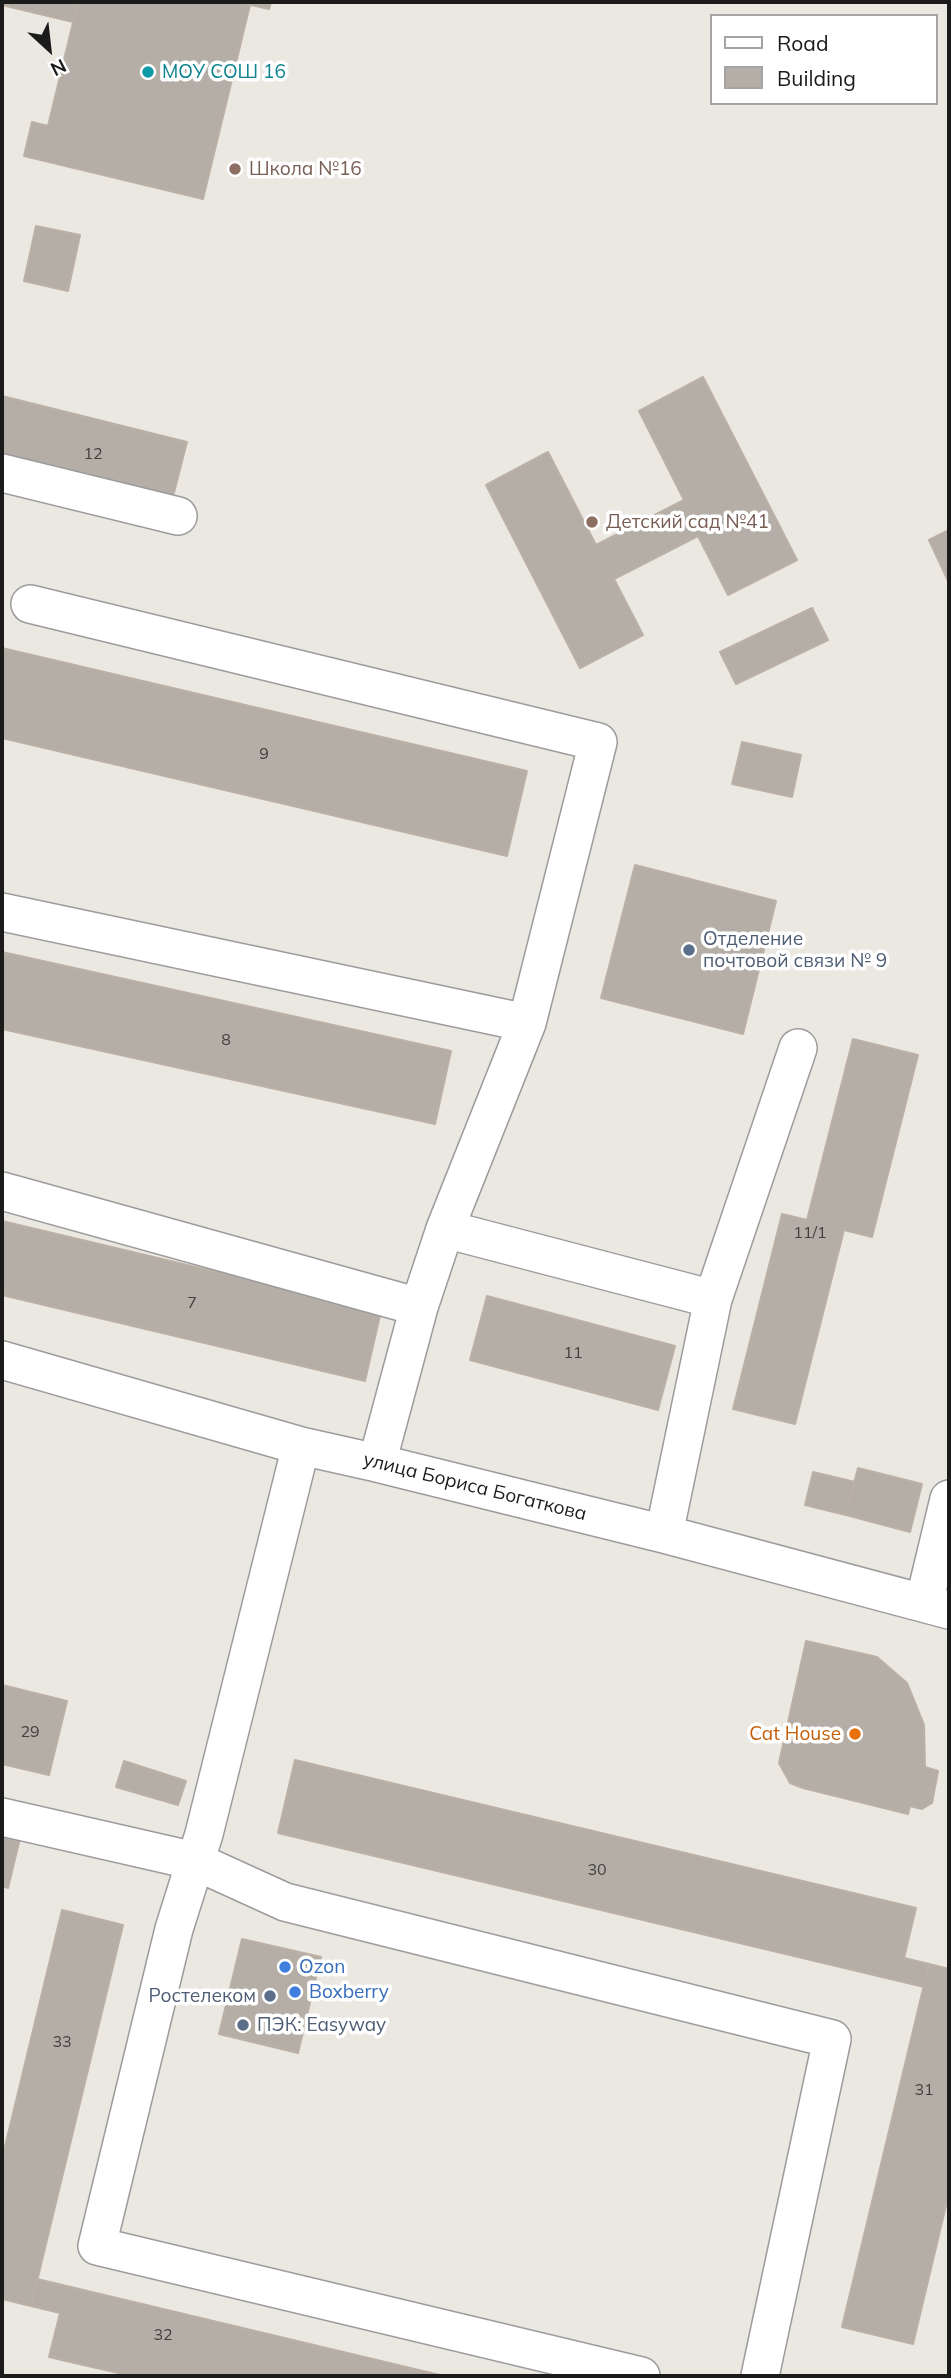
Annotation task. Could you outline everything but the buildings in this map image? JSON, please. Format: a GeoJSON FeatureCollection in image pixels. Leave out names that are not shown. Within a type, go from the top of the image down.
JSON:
{"type":"FeatureCollection","features":[{"type":"Feature","properties":{"kind":"street"},"geometry":{"type":"LineString","coordinates":[[2,473],[178,516]]}},
{"type":"Feature","properties":{"kind":"street"},"geometry":{"type":"LineString","coordinates":[[30,604],[598,742],[527,1023],[445,1229],[419,1307],[377,1463]]}},
{"type":"Feature","properties":{"kind":"street"},"geometry":{"type":"LineString","coordinates":[[2,912],[527,1023]]}},
{"type":"Feature","properties":{"kind":"street"},"geometry":{"type":"LineString","coordinates":[[664,1534],[713,1298],[798,1048]]}},
{"type":"Feature","properties":{"kind":"street"},"geometry":{"type":"LineString","coordinates":[[2,1191],[419,1307]]}},
{"type":"Feature","properties":{"kind":"street"},"geometry":{"type":"LineString","coordinates":[[445,1229],[713,1298]]}},
{"type":"Feature","properties":{"kind":"street","name":"улица Бориса Богаткова"},"geometry":{"type":"LineString","coordinates":[[2,1360],[301,1446],[664,1534],[936,1606]]}},
{"type":"Feature","properties":{"kind":"street"},"geometry":{"type":"LineString","coordinates":[[301,1446],[195,1861],[174,1929],[97,2246],[641,2376]]}},
{"type":"Feature","properties":{"kind":"street"},"geometry":{"type":"LineString","coordinates":[[936,1606],[949,1499]]}},
{"type":"Feature","properties":{"kind":"street"},"geometry":{"type":"LineString","coordinates":[[2,1817],[195,1861],[285,1902],[832,2039],[760,2376]]}},
{"type":"Feature","properties":{"kind":"place","name":"МОУ СОШ 16"},"geometry":{"type":"Point","coordinates":[148,72]}},
{"type":"Feature","properties":{"kind":"place","name":"Школа №16"},"geometry":{"type":"Point","coordinates":[235,169]}},
{"type":"Feature","properties":{"kind":"place","name":"Детский сад №41"},"geometry":{"type":"Point","coordinates":[592,522]}},
{"type":"Feature","properties":{"kind":"place","name":"Отделение почтовой связи № 9"},"geometry":{"type":"Point","coordinates":[689,950]}},
{"type":"Feature","properties":{"kind":"place","name":"Cat House"},"geometry":{"type":"Point","coordinates":[855,1734]}},
{"type":"Feature","properties":{"kind":"place","name":"Ozon"},"geometry":{"type":"Point","coordinates":[285,1967]}},
{"type":"Feature","properties":{"kind":"place","name":"Boxberry"},"geometry":{"type":"Point","coordinates":[295,1992]}},
{"type":"Feature","properties":{"kind":"place","name":"Ростелеком"},"geometry":{"type":"Point","coordinates":[270,1996]}},
{"type":"Feature","properties":{"kind":"place","name":"ПЭК: Easyway"},"geometry":{"type":"Point","coordinates":[243,2025]}}]}
